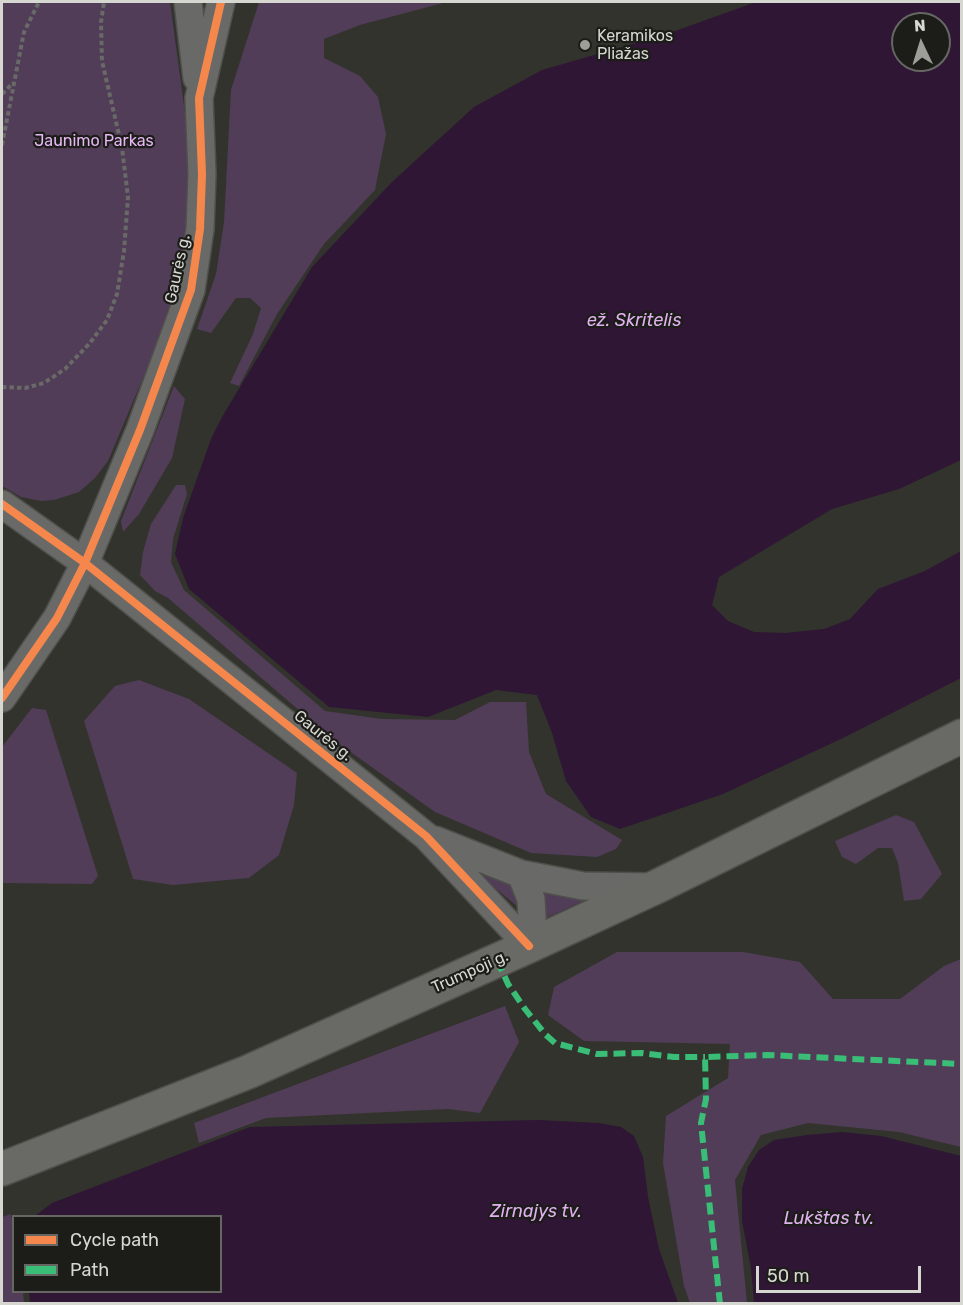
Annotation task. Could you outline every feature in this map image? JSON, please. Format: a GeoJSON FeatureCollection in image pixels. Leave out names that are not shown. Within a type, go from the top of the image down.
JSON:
{"type":"FeatureCollection","features":[{"type":"Feature","properties":{"kind":"main road","name":"Trumpoji g."},"geometry":{"type":"LineString","coordinates":[[2,1169],[248,1072],[529,946],[656,887],[962,736]]}},
{"type":"Feature","properties":{"kind":"street"},"geometry":{"type":"LineString","coordinates":[[188,2],[199,98]]}},
{"type":"Feature","properties":{"kind":"street","name":"Gaurės g."},"geometry":{"type":"LineString","coordinates":[[2,698],[57,618],[85,563],[140,430],[191,290],[200,229],[202,174],[199,98],[221,2]]}},
{"type":"Feature","properties":{"kind":"street","name":"Gaurės g."},"geometry":{"type":"LineString","coordinates":[[2,504],[85,563],[426,836],[529,946]]}},
{"type":"Feature","properties":{"kind":"street","name":"Gaurės g."},"geometry":{"type":"LineString","coordinates":[[426,836],[521,874],[583,886],[656,887]]}},
{"type":"Feature","properties":{"kind":"street"},"geometry":{"type":"LineString","coordinates":[[521,874],[531,898],[529,946]]}},
{"type":"Feature","properties":{"kind":"path"},"geometry":{"type":"LineString","coordinates":[[2,145],[24,32],[39,2]]}},
{"type":"Feature","properties":{"kind":"path"},"geometry":{"type":"LineString","coordinates":[[2,387],[25,388],[44,383],[65,369],[90,343],[107,320],[117,294],[124,251],[128,197],[122,148],[102,60],[101,22],[104,2]]}},
{"type":"Feature","properties":{"kind":"path"},"geometry":{"type":"LineString","coordinates":[[2,94],[14,82]]}},
{"type":"Feature","properties":{"kind":"green space","name":"Jaunimo Parkas"},"geometry":{"type":"Polygon","coordinates":[[[2,2],[170,2],[189,143],[188,219],[178,282],[164,328],[108,461],[95,478],[79,492],[54,500],[41,501],[21,497],[2,486],[2,2]]]}},
{"type":"Feature","properties":{"kind":"green space"},"geometry":{"type":"Polygon","coordinates":[[[259,2],[447,2],[360,25],[324,39],[324,58],[360,76],[378,97],[386,134],[375,190],[324,244],[277,314],[239,386],[230,383],[253,334],[261,308],[250,298],[236,298],[211,333],[197,329],[216,274],[224,222],[231,90],[259,2]]]}},
{"type":"Feature","properties":{"kind":"green space"},"geometry":{"type":"Polygon","coordinates":[[[174,386],[185,399],[172,458],[139,514],[123,532],[121,521],[174,386]]]}},
{"type":"Feature","properties":{"kind":"green space"},"geometry":{"type":"Polygon","coordinates":[[[176,485],[185,485],[187,494],[173,539],[171,562],[184,590],[325,711],[382,719],[455,720],[490,702],[526,702],[529,752],[546,794],[622,840],[616,849],[597,857],[531,853],[435,812],[335,741],[168,598],[155,591],[140,575],[143,552],[151,524],[176,485]]]}},
{"type":"Feature","properties":{"kind":"green space"},"geometry":{"type":"Polygon","coordinates":[[[139,680],[189,699],[297,773],[294,805],[279,855],[249,878],[173,885],[133,879],[84,721],[115,686],[139,680]]]}},
{"type":"Feature","properties":{"kind":"green space"},"geometry":{"type":"Polygon","coordinates":[[[32,708],[46,710],[98,876],[92,884],[2,883],[2,747],[32,708]]]}},
{"type":"Feature","properties":{"kind":"green space"},"geometry":{"type":"Polygon","coordinates":[[[896,815],[914,822],[942,874],[921,899],[904,901],[898,863],[892,848],[878,848],[856,864],[842,857],[835,841],[896,815]]]}},
{"type":"Feature","properties":{"kind":"green space"},"geometry":{"type":"Polygon","coordinates":[[[450,851],[514,883],[523,911],[450,851]]]}},
{"type":"Feature","properties":{"kind":"green space"},"geometry":{"type":"Polygon","coordinates":[[[541,892],[590,898],[543,919],[541,892]]]}},
{"type":"Feature","properties":{"kind":"green space"},"geometry":{"type":"Polygon","coordinates":[[[617,952],[743,952],[800,962],[833,999],[900,999],[944,966],[961,959],[961,1147],[899,1132],[808,1123],[761,1135],[735,1180],[747,1303],[690,1303],[684,1286],[663,1163],[666,1116],[728,1078],[730,1044],[584,1041],[548,1015],[554,987],[617,952]]]}},
{"type":"Feature","properties":{"kind":"green space"},"geometry":{"type":"Polygon","coordinates":[[[505,1006],[519,1042],[480,1113],[448,1109],[266,1118],[199,1143],[194,1123],[505,1006]]]}},
{"type":"Feature","properties":{"kind":"green space"},"geometry":{"type":"Polygon","coordinates":[[[11,1214],[12,1293],[23,1293],[24,1303],[2,1303],[2,1217],[11,1214]]]}},
{"type":"Feature","properties":{"kind":"water","name":"ež. Skritelis"},"geometry":{"type":"Polygon","coordinates":[[[756,2],[961,2],[961,460],[899,489],[832,509],[719,577],[712,605],[728,621],[754,632],[785,633],[824,629],[850,619],[878,589],[925,571],[961,551],[961,678],[845,737],[723,794],[620,829],[591,817],[566,781],[552,733],[537,695],[496,690],[428,717],[329,707],[189,589],[175,554],[183,518],[211,439],[312,267],[392,182],[474,107],[542,70],[667,34],[756,2]]]}},
{"type":"Feature","properties":{"kind":"water","name":"Zirnajys tv."},"geometry":{"type":"Polygon","coordinates":[[[539,1120],[599,1123],[621,1127],[634,1136],[643,1157],[648,1197],[659,1249],[678,1303],[30,1303],[29,1293],[222,1293],[222,1215],[36,1215],[52,1203],[250,1127],[539,1120]]]}},
{"type":"Feature","properties":{"kind":"water","name":"Lukštas tv."},"geometry":{"type":"Polygon","coordinates":[[[842,1132],[881,1136],[961,1156],[961,1303],[754,1303],[751,1268],[742,1221],[742,1189],[748,1167],[759,1150],[774,1140],[842,1132]]]}},
{"type":"Feature","properties":{"kind":"marked path"},"geometry":{"type":"LineString","coordinates":[[497,960],[508,984],[525,1009],[555,1043],[597,1054],[642,1053],[674,1057],[705,1057]]}},
{"type":"Feature","properties":{"kind":"marked path"},"geometry":{"type":"LineString","coordinates":[[720,1304],[701,1123],[706,1099],[705,1057],[767,1055],[962,1064]]}},
{"type":"Feature","properties":{"kind":"cycle path"},"geometry":{"type":"LineString","coordinates":[[2,698],[57,618],[85,563],[140,430],[191,290],[200,229],[202,174],[199,98],[221,2]]}},
{"type":"Feature","properties":{"kind":"cycle path"},"geometry":{"type":"LineString","coordinates":[[2,504],[85,563],[426,836],[529,946]]}},
{"type":"Feature","properties":{"kind":"place","name":"Keramikos Pliažas"},"geometry":{"type":"Point","coordinates":[585,45]}}]}
